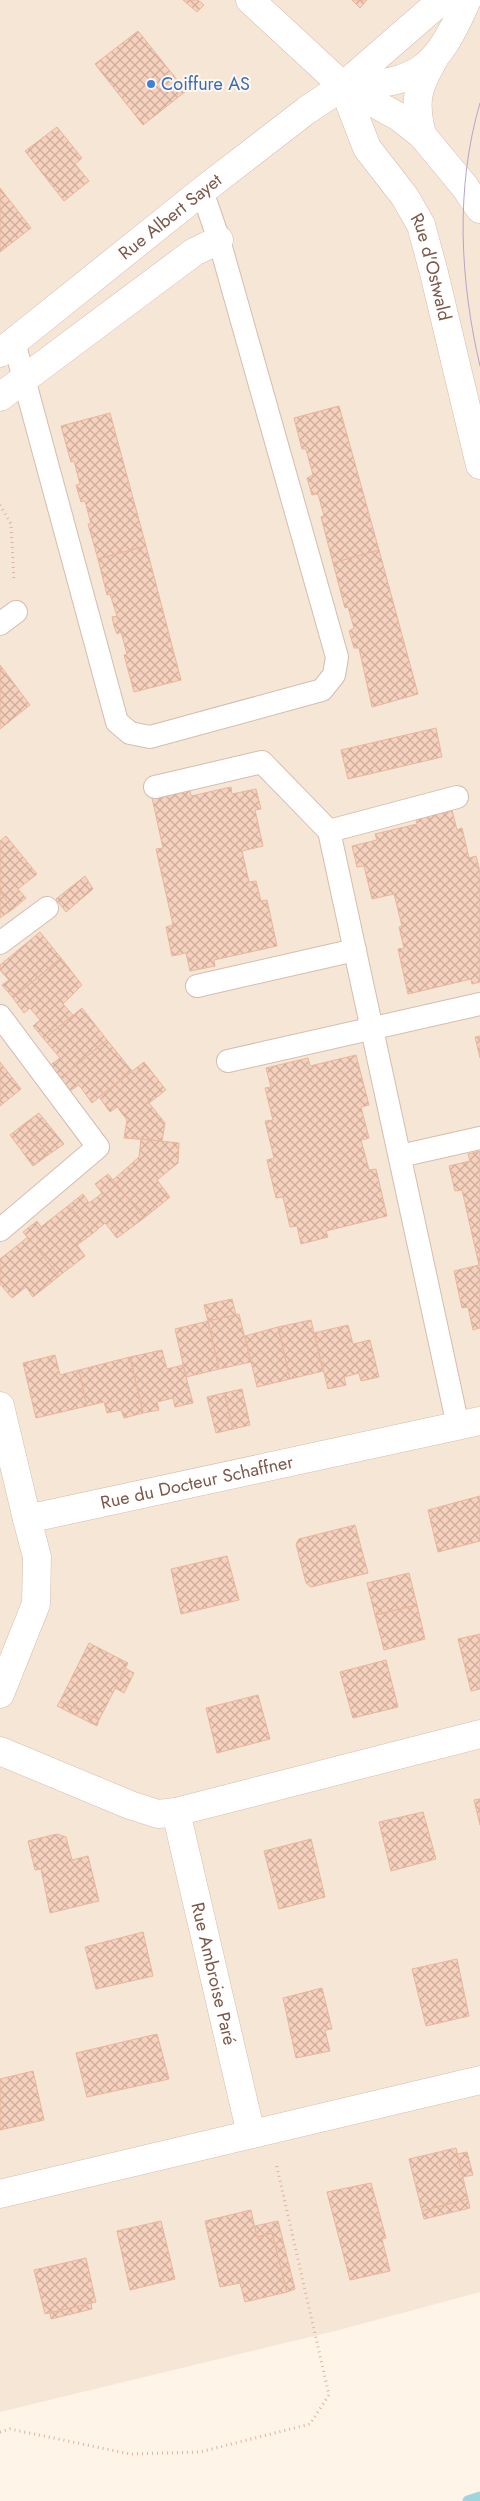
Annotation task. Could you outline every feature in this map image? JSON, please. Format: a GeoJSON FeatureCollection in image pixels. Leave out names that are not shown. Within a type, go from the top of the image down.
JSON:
{"type":"FeatureCollection","features":[{"type":"Feature","properties":{"kind":"street","name":"Rue d'Ostwald"},"geometry":{"type":"LineString","coordinates":[[250,0],[343,86],[399,117],[422,135],[465,187],[480,209]]}},
{"type":"Feature","properties":{"kind":"street","name":"Rue Albert Sayet"},"geometry":{"type":"LineString","coordinates":[[7,348],[202,191],[307,110],[343,86],[442,0]]}},
{"type":"Feature","properties":{"kind":"street"},"geometry":{"type":"LineString","coordinates":[[422,135],[416,98],[421,81],[452,32],[467,0]]}},
{"type":"Feature","properties":{"kind":"street"},"geometry":{"type":"LineString","coordinates":[[343,86],[373,85],[397,81],[417,73],[433,61]]}},
{"type":"Feature","properties":{"kind":"street","name":"Rue d'Ostwald"},"geometry":{"type":"LineString","coordinates":[[343,86],[367,148],[405,196],[421,226],[480,465]]}},
{"type":"Feature","properties":{"kind":"street"},"geometry":{"type":"LineString","coordinates":[[0,397],[194,252],[219,240]]}},
{"type":"Feature","properties":{"kind":"street"},"geometry":{"type":"LineString","coordinates":[[0,1406],[36,1557],[36,1604],[0,1694]]}},
{"type":"Feature","properties":{"kind":"street","name":"Rue du Docteur Schaffner"},"geometry":{"type":"LineString","coordinates":[[27,1519],[469,1424]]}},
{"type":"Feature","properties":{"kind":"street"},"geometry":{"type":"LineString","coordinates":[[0,1751],[130,1805],[158,1814],[176,1812],[480,1734]]}},
{"type":"Feature","properties":{"kind":"street","name":"Rue Ambroise Paré"},"geometry":{"type":"LineString","coordinates":[[176,1812],[260,2132]]}},
{"type":"Feature","properties":{"kind":"street"},"geometry":{"type":"LineString","coordinates":[[0,2194],[480,2080]]}},
{"type":"Feature","properties":{"kind":"lane"},"geometry":{"type":"LineString","coordinates":[[7,348],[24,378],[116,722],[130,733],[150,737],[322,690],[334,675],[337,657],[219,240],[202,191]]}},
{"type":"Feature","properties":{"kind":"lane"},"geometry":{"type":"LineString","coordinates":[[154,786],[262,762],[329,831],[400,1156],[469,1424]]}},
{"type":"Feature","properties":{"kind":"lane"},"geometry":{"type":"LineString","coordinates":[[329,831],[458,797]]}},
{"type":"Feature","properties":{"kind":"lane"},"geometry":{"type":"LineString","coordinates":[[0,943],[47,908]]}},
{"type":"Feature","properties":{"kind":"lane"},"geometry":{"type":"LineString","coordinates":[[197,986],[355,950]]}},
{"type":"Feature","properties":{"kind":"lane"},"geometry":{"type":"LineString","coordinates":[[228,1061],[480,1004]]}},
{"type":"Feature","properties":{"kind":"lane"},"geometry":{"type":"LineString","coordinates":[[0,1016],[98,1147],[0,1230]]}},
{"type":"Feature","properties":{"kind":"lane"},"geometry":{"type":"LineString","coordinates":[[400,1156],[480,1138]]}},
{"type":"Feature","properties":{"kind":"path"},"geometry":{"type":"LineString","coordinates":[[0,505],[11,524],[8,618]]}},
{"type":"Feature","properties":{"kind":"path"},"geometry":{"type":"LineString","coordinates":[[0,2432],[10,2430],[130,2454],[200,2452],[310,2424],[329,2394],[260,2132]]}},
{"type":"Feature","properties":{"kind":"shaded area"},"geometry":{"type":"Polygon","coordinates":[[[0,0],[480,0],[480,2292],[339,2330],[0,2412],[0,0]]]}},
{"type":"Feature","properties":{"kind":"building"},"geometry":{"type":"Polygon","coordinates":[[[183,0],[198,0],[204,5],[197,12],[183,0]]]}},
{"type":"Feature","properties":{"kind":"building"},"geometry":{"type":"Polygon","coordinates":[[[352,0],[367,0],[360,8],[352,0]]]}},
{"type":"Feature","properties":{"kind":"building"},"geometry":{"type":"Polygon","coordinates":[[[138,31],[186,91],[143,125],[95,64],[138,31]]]}},
{"type":"Feature","properties":{"kind":"building"},"geometry":{"type":"Polygon","coordinates":[[[57,127],[82,158],[75,164],[89,181],[64,201],[25,151],[57,127]]]}},
{"type":"Feature","properties":{"kind":"building"},"geometry":{"type":"Polygon","coordinates":[[[0,188],[31,228],[0,252],[0,188]]]}},
{"type":"Feature","properties":{"kind":"building"},"geometry":{"type":"Polygon","coordinates":[[[339,406],[379,550],[333,563],[321,517],[324,516],[318,494],[312,495],[307,478],[313,475],[306,449],[302,449],[294,418],[339,406]]]}},
{"type":"Feature","properties":{"kind":"building"},"geometry":{"type":"Polygon","coordinates":[[[110,413],[146,546],[98,559],[88,524],[91,524],[85,501],[81,502],[76,485],[80,484],[74,461],[71,462],[61,426],[110,413]]]}},
{"type":"Feature","properties":{"kind":"building"},"geometry":{"type":"Polygon","coordinates":[[[146,546],[181,680],[134,692],[124,655],[127,654],[121,632],[117,634],[114,626],[112,617],[117,616],[110,594],[107,595],[98,559],[146,546]]]}},
{"type":"Feature","properties":{"kind":"building"},"geometry":{"type":"Polygon","coordinates":[[[379,550],[418,694],[372,707],[359,648],[354,648],[349,631],[354,628],[348,607],[345,608],[333,563],[379,550]]]}},
{"type":"Feature","properties":{"kind":"building"},"geometry":{"type":"Polygon","coordinates":[[[0,665],[30,705],[0,729],[0,665]]]}},
{"type":"Feature","properties":{"kind":"building"},"geometry":{"type":"Polygon","coordinates":[[[436,728],[442,757],[348,779],[341,750],[436,728]]]}},
{"type":"Feature","properties":{"kind":"building"},"geometry":{"type":"Polygon","coordinates":[[[231,787],[232,794],[256,789],[261,809],[255,810],[263,846],[242,851],[249,882],[256,881],[261,901],[267,900],[277,946],[214,960],[215,966],[190,971],[186,953],[172,956],[166,927],[173,925],[156,849],[163,848],[152,798],[190,790],[191,796],[231,787]]]}},
{"type":"Feature","properties":{"kind":"building"},"geometry":{"type":"Polygon","coordinates":[[[452,810],[457,830],[462,828],[469,858],[476,856],[480,872],[480,982],[472,984],[471,979],[408,994],[398,949],[404,948],[399,927],[402,926],[394,894],[372,899],[364,866],[357,867],[352,846],[377,840],[375,834],[417,824],[416,819],[452,810]]]}},
{"type":"Feature","properties":{"kind":"building"},"geometry":{"type":"Polygon","coordinates":[[[6,836],[37,874],[18,889],[26,898],[13,909],[0,892],[0,841],[6,836]]]}},
{"type":"Feature","properties":{"kind":"building"},"geometry":{"type":"Polygon","coordinates":[[[85,876],[93,889],[66,912],[56,899],[85,876]]]}},
{"type":"Feature","properties":{"kind":"building"},"geometry":{"type":"Polygon","coordinates":[[[0,892],[13,909],[0,918],[0,892]]]}},
{"type":"Feature","properties":{"kind":"building"},"geometry":{"type":"Polygon","coordinates":[[[40,932],[61,958],[13,998],[2,985],[9,980],[0,970],[0,965],[40,932]]]}},
{"type":"Feature","properties":{"kind":"building"},"geometry":{"type":"Polygon","coordinates":[[[61,958],[82,985],[63,1004],[73,1015],[44,1039],[33,1026],[40,1020],[30,1008],[24,1013],[13,998],[61,958]]]}},
{"type":"Feature","properties":{"kind":"building"},"geometry":{"type":"Polygon","coordinates":[[[82,1008],[107,1040],[58,1080],[49,1066],[60,1058],[44,1039],[82,1008]]]}},
{"type":"Feature","properties":{"kind":"building"},"geometry":{"type":"Polygon","coordinates":[[[480,1036],[480,1058],[475,1037],[480,1036]]]}},
{"type":"Feature","properties":{"kind":"building"},"geometry":{"type":"Polygon","coordinates":[[[107,1040],[132,1071],[92,1103],[79,1085],[68,1092],[58,1080],[107,1040]]]}},
{"type":"Feature","properties":{"kind":"building"},"geometry":{"type":"Polygon","coordinates":[[[356,1055],[369,1105],[361,1107],[369,1138],[361,1140],[369,1170],[376,1169],[387,1216],[326,1231],[328,1237],[301,1244],[297,1226],[290,1227],[283,1197],[276,1198],[267,1160],[274,1158],[265,1121],[273,1120],[265,1088],[271,1087],[266,1068],[308,1058],[310,1066],[356,1055]]]}},
{"type":"Feature","properties":{"kind":"building"},"geometry":{"type":"Polygon","coordinates":[[[0,1062],[21,1089],[0,1106],[0,1062]]]}},
{"type":"Feature","properties":{"kind":"building"},"geometry":{"type":"Polygon","coordinates":[[[144,1062],[166,1090],[149,1103],[165,1123],[162,1141],[124,1138],[127,1120],[117,1107],[110,1112],[99,1097],[144,1062]]]}},
{"type":"Feature","properties":{"kind":"building"},"geometry":{"type":"Polygon","coordinates":[[[39,1113],[64,1144],[48,1155],[24,1124],[39,1113]]]}},
{"type":"Feature","properties":{"kind":"building"},"geometry":{"type":"Polygon","coordinates":[[[24,1124],[48,1155],[33,1166],[10,1135],[24,1124]]]}},
{"type":"Feature","properties":{"kind":"building"},"geometry":{"type":"Polygon","coordinates":[[[141,1139],[179,1143],[178,1163],[157,1180],[170,1197],[144,1218],[113,1180],[139,1157],[141,1139]]]}},
{"type":"Feature","properties":{"kind":"building"},"geometry":{"type":"Polygon","coordinates":[[[480,1151],[480,1328],[473,1330],[468,1307],[462,1308],[454,1271],[479,1265],[462,1190],[455,1191],[449,1166],[470,1161],[468,1154],[480,1151]]]}},
{"type":"Feature","properties":{"kind":"building"},"geometry":{"type":"Polygon","coordinates":[[[108,1174],[144,1218],[117,1238],[105,1223],[92,1234],[69,1205],[83,1194],[89,1203],[96,1198],[102,1193],[95,1184],[108,1174]]]}},
{"type":"Feature","properties":{"kind":"building"},"geometry":{"type":"Polygon","coordinates":[[[69,1205],[92,1234],[77,1245],[85,1256],[59,1276],[23,1232],[37,1221],[41,1227],[69,1205]]]}},
{"type":"Feature","properties":{"kind":"building"},"geometry":{"type":"Polygon","coordinates":[[[28,1237],[59,1276],[33,1297],[26,1287],[12,1298],[0,1284],[0,1259],[28,1237]]]}},
{"type":"Feature","properties":{"kind":"building"},"geometry":{"type":"Polygon","coordinates":[[[232,1299],[236,1315],[208,1321],[204,1305],[232,1299]]]}},
{"type":"Feature","properties":{"kind":"building"},"geometry":{"type":"Polygon","coordinates":[[[239,1314],[251,1362],[219,1369],[208,1321],[239,1314]]]}},
{"type":"Feature","properties":{"kind":"building"},"geometry":{"type":"Polygon","coordinates":[[[311,1320],[323,1371],[290,1379],[278,1327],[311,1320]]]}},
{"type":"Feature","properties":{"kind":"building"},"geometry":{"type":"Polygon","coordinates":[[[208,1321],[219,1369],[186,1377],[175,1329],[208,1321]]]}},
{"type":"Feature","properties":{"kind":"building"},"geometry":{"type":"Polygon","coordinates":[[[348,1325],[353,1344],[370,1340],[379,1377],[361,1381],[359,1373],[344,1377],[346,1385],[328,1389],[314,1333],[348,1325]]]}},
{"type":"Feature","properties":{"kind":"building"},"geometry":{"type":"Polygon","coordinates":[[[278,1327],[290,1379],[257,1387],[245,1336],[278,1327]]]}},
{"type":"Feature","properties":{"kind":"building"},"geometry":{"type":"Polygon","coordinates":[[[162,1350],[167,1369],[183,1365],[193,1403],[175,1407],[173,1398],[157,1402],[159,1410],[143,1413],[130,1357],[162,1350]]]}},
{"type":"Feature","properties":{"kind":"building"},"geometry":{"type":"Polygon","coordinates":[[[55,1355],[60,1375],[79,1370],[87,1406],[36,1418],[23,1363],[55,1355]]]}},
{"type":"Feature","properties":{"kind":"building"},"geometry":{"type":"Polygon","coordinates":[[[130,1357],[143,1413],[124,1418],[121,1410],[107,1413],[104,1402],[87,1406],[79,1370],[130,1357]]]}},
{"type":"Feature","properties":{"kind":"building"},"geometry":{"type":"Polygon","coordinates":[[[242,1389],[250,1425],[233,1429],[224,1393],[242,1389]]]}},
{"type":"Feature","properties":{"kind":"building"},"geometry":{"type":"Polygon","coordinates":[[[224,1393],[233,1429],[216,1433],[207,1397],[224,1393]]]}},
{"type":"Feature","properties":{"kind":"building"},"geometry":{"type":"Polygon","coordinates":[[[480,1496],[480,1541],[438,1552],[428,1510],[480,1496]]]}},
{"type":"Feature","properties":{"kind":"building"},"geometry":{"type":"Polygon","coordinates":[[[355,1525],[368,1573],[311,1587],[306,1583],[296,1544],[299,1539],[355,1525]]]}},
{"type":"Feature","properties":{"kind":"building"},"geometry":{"type":"Polygon","coordinates":[[[227,1556],[239,1600],[181,1614],[171,1569],[227,1556]]]}},
{"type":"Feature","properties":{"kind":"building"},"geometry":{"type":"Polygon","coordinates":[[[409,1573],[417,1605],[375,1615],[367,1583],[409,1573]]]}},
{"type":"Feature","properties":{"kind":"building"},"geometry":{"type":"Polygon","coordinates":[[[417,1605],[425,1639],[384,1650],[375,1615],[417,1605]]]}},
{"type":"Feature","properties":{"kind":"building"},"geometry":{"type":"Polygon","coordinates":[[[480,1634],[480,1689],[471,1691],[458,1639],[480,1634]]]}},
{"type":"Feature","properties":{"kind":"building"},"geometry":{"type":"Polygon","coordinates":[[[89,1643],[128,1663],[99,1720],[60,1701],[89,1643]]]}},
{"type":"Feature","properties":{"kind":"building"},"geometry":{"type":"Polygon","coordinates":[[[386,1660],[398,1707],[353,1718],[340,1672],[386,1660]]]}},
{"type":"Feature","properties":{"kind":"building"},"geometry":{"type":"Polygon","coordinates":[[[125,1668],[134,1673],[124,1693],[115,1688],[125,1668]]]}},
{"type":"Feature","properties":{"kind":"building"},"geometry":{"type":"Polygon","coordinates":[[[258,1695],[270,1739],[217,1753],[206,1708],[258,1695]]]}},
{"type":"Feature","properties":{"kind":"building"},"geometry":{"type":"Polygon","coordinates":[[[60,1701],[99,1720],[97,1726],[57,1706],[60,1701]]]}},
{"type":"Feature","properties":{"kind":"building"},"geometry":{"type":"Polygon","coordinates":[[[480,1799],[480,1825],[474,1800],[480,1799]]]}},
{"type":"Feature","properties":{"kind":"building"},"geometry":{"type":"Polygon","coordinates":[[[423,1812],[436,1859],[391,1871],[379,1822],[423,1812]]]}},
{"type":"Feature","properties":{"kind":"building"},"geometry":{"type":"Polygon","coordinates":[[[57,1834],[66,1837],[72,1860],[88,1856],[99,1901],[50,1913],[41,1869],[35,1870],[28,1841],[57,1834]]]}},
{"type":"Feature","properties":{"kind":"building"},"geometry":{"type":"Polygon","coordinates":[[[311,1839],[325,1897],[279,1909],[264,1851],[311,1839]]]}},
{"type":"Feature","properties":{"kind":"building"},"geometry":{"type":"Polygon","coordinates":[[[143,1932],[153,1976],[96,1989],[85,1947],[143,1932]]]}},
{"type":"Feature","properties":{"kind":"building"},"geometry":{"type":"Polygon","coordinates":[[[457,1959],[469,2016],[426,2026],[412,1969],[457,1959]]]}},
{"type":"Feature","properties":{"kind":"building"},"geometry":{"type":"Polygon","coordinates":[[[322,1988],[332,2029],[325,2030],[330,2051],[296,2058],[283,1998],[322,1988]]]}},
{"type":"Feature","properties":{"kind":"building"},"geometry":{"type":"Polygon","coordinates":[[[157,2034],[169,2079],[87,2097],[76,2053],[157,2034]]]}},
{"type":"Feature","properties":{"kind":"building"},"geometry":{"type":"Polygon","coordinates":[[[33,2071],[44,2120],[0,2130],[0,2079],[33,2071]]]}},
{"type":"Feature","properties":{"kind":"building"},"geometry":{"type":"Polygon","coordinates":[[[456,2148],[468,2199],[422,2211],[409,2159],[456,2148]]]}},
{"type":"Feature","properties":{"kind":"building"},"geometry":{"type":"Polygon","coordinates":[[[467,2152],[473,2175],[463,2177],[457,2154],[467,2152]]]}},
{"type":"Feature","properties":{"kind":"building"},"geometry":{"type":"Polygon","coordinates":[[[371,2183],[386,2238],[382,2239],[390,2271],[350,2280],[327,2192],[371,2183]]]}},
{"type":"Feature","properties":{"kind":"building"},"geometry":{"type":"Polygon","coordinates":[[[468,2199],[470,2208],[424,2219],[422,2211],[468,2199]]]}},
{"type":"Feature","properties":{"kind":"building"},"geometry":{"type":"Polygon","coordinates":[[[251,2210],[257,2237],[272,2233],[287,2292],[245,2302],[240,2283],[220,2287],[205,2221],[251,2210]]]}},
{"type":"Feature","properties":{"kind":"building"},"geometry":{"type":"Polygon","coordinates":[[[161,2221],[175,2279],[130,2290],[117,2231],[161,2221]]]}},
{"type":"Feature","properties":{"kind":"building"},"geometry":{"type":"Polygon","coordinates":[[[278,2221],[295,2289],[287,2292],[272,2233],[257,2237],[255,2226],[278,2221]]]}},
{"type":"Feature","properties":{"kind":"building"},"geometry":{"type":"Polygon","coordinates":[[[86,2258],[96,2302],[45,2314],[34,2270],[86,2258]]]}},
{"type":"Feature","properties":{"kind":"building"},"geometry":{"type":"Polygon","coordinates":[[[91,2303],[92,2309],[51,2319],[50,2313],[91,2303]]]}},
{"type":"Feature","properties":{"kind":"waterway"},"geometry":{"type":"LineString","coordinates":[[468,2501],[480,2497]]}},
{"type":"Feature","properties":{"kind":"tram line"},"geometry":{"type":"LineString","coordinates":[[480,103],[472,135],[467,168],[463,234],[468,301],[480,366]]}},
{"type":"Feature","properties":{"kind":"place","name":"Coiffure AS"},"geometry":{"type":"Point","coordinates":[151,84]}}]}
